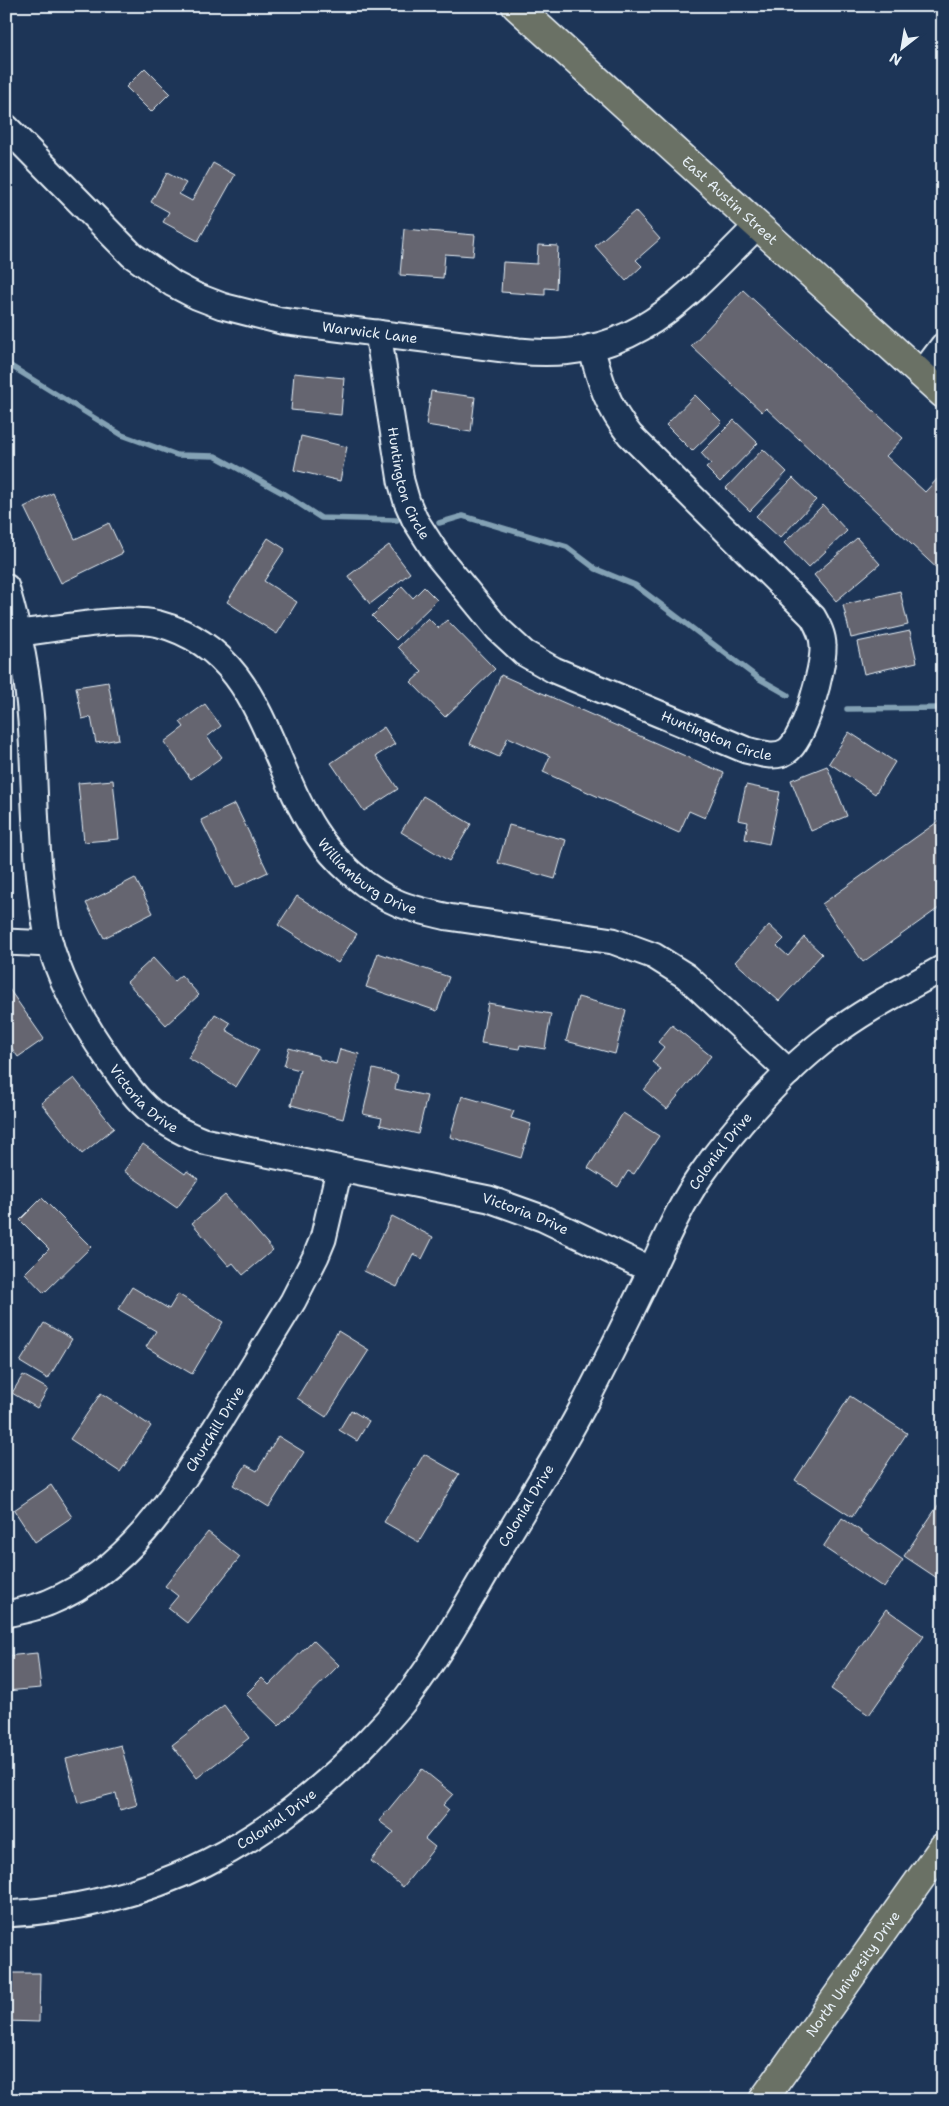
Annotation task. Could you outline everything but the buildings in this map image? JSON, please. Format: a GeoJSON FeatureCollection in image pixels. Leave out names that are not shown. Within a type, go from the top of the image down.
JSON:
{"type":"FeatureCollection","features":[{"type":"Feature","properties":{"kind":"main road","name":"East Austin Street"},"geometry":{"type":"LineString","coordinates":[[516,6],[943,394]]}},
{"type":"Feature","properties":{"kind":"main road","name":"North University Drive"},"geometry":{"type":"LineString","coordinates":[[763,2100],[943,1847]]}},
{"type":"Feature","properties":{"kind":"street","name":"Warwick Lane"},"geometry":{"type":"LineString","coordinates":[[6,127],[113,238],[138,260],[173,284],[196,296],[280,321],[539,353],[577,351],[613,342],[632,334],[667,313],[758,225]]}},
{"type":"Feature","properties":{"kind":"street","name":"Huntington Circle"},"geometry":{"type":"LineString","coordinates":[[378,333],[397,461],[407,502],[415,520],[434,551],[498,630],[524,653],[554,670],[746,750],[776,755],[787,752],[800,734],[820,677],[823,657],[820,630],[813,617],[630,435],[610,406],[591,347]]}},
{"type":"Feature","properties":{"kind":"street"},"geometry":{"type":"LineString","coordinates":[[921,375],[943,346]]}},
{"type":"Feature","properties":{"kind":"street","name":"Victoria Drive"},"geometry":{"type":"LineString","coordinates":[[6,588],[20,633],[31,720],[37,853],[50,944],[70,998],[85,1025],[135,1097],[156,1118],[180,1132],[203,1141],[339,1170],[454,1190],[516,1208],[651,1270]]}},
{"type":"Feature","properties":{"kind":"street","name":"Williamburg Drive"},"geometry":{"type":"LineString","coordinates":[[20,633],[137,621],[158,624],[197,641],[227,664],[241,680],[256,706],[302,810],[315,832],[332,854],[354,875],[400,904],[424,911],[448,917],[613,941],[654,956],[686,976],[789,1072]]}},
{"type":"Feature","properties":{"kind":"street"},"geometry":{"type":"LineString","coordinates":[[6,942],[50,944]]}},
{"type":"Feature","properties":{"kind":"street","name":"Colonial Drive"},"geometry":{"type":"LineString","coordinates":[[6,1914],[51,1911],[93,1903],[154,1885],[199,1866],[271,1826],[301,1804],[354,1756],[408,1696],[443,1645],[570,1430],[685,1200],[700,1176],[749,1115],[789,1072],[826,1039],[852,1021],[943,968]]}},
{"type":"Feature","properties":{"kind":"street","name":"Churchill Drive"},"geometry":{"type":"LineString","coordinates":[[6,1614],[50,1602],[106,1570],[126,1553],[164,1509],[191,1469],[298,1292],[323,1239],[339,1170]]}},
{"type":"Feature","properties":{"kind":"waterway"},"geometry":{"type":"LineString","coordinates":[[6,363],[122,435],[177,455],[215,456],[281,492],[321,518],[397,520]]}},
{"type":"Feature","properties":{"kind":"waterway"},"geometry":{"type":"LineString","coordinates":[[439,523],[463,516],[567,547],[596,569],[635,585],[758,678],[788,695]]}},
{"type":"Feature","properties":{"kind":"waterway"},"geometry":{"type":"LineString","coordinates":[[847,709],[943,708]]}}]}
